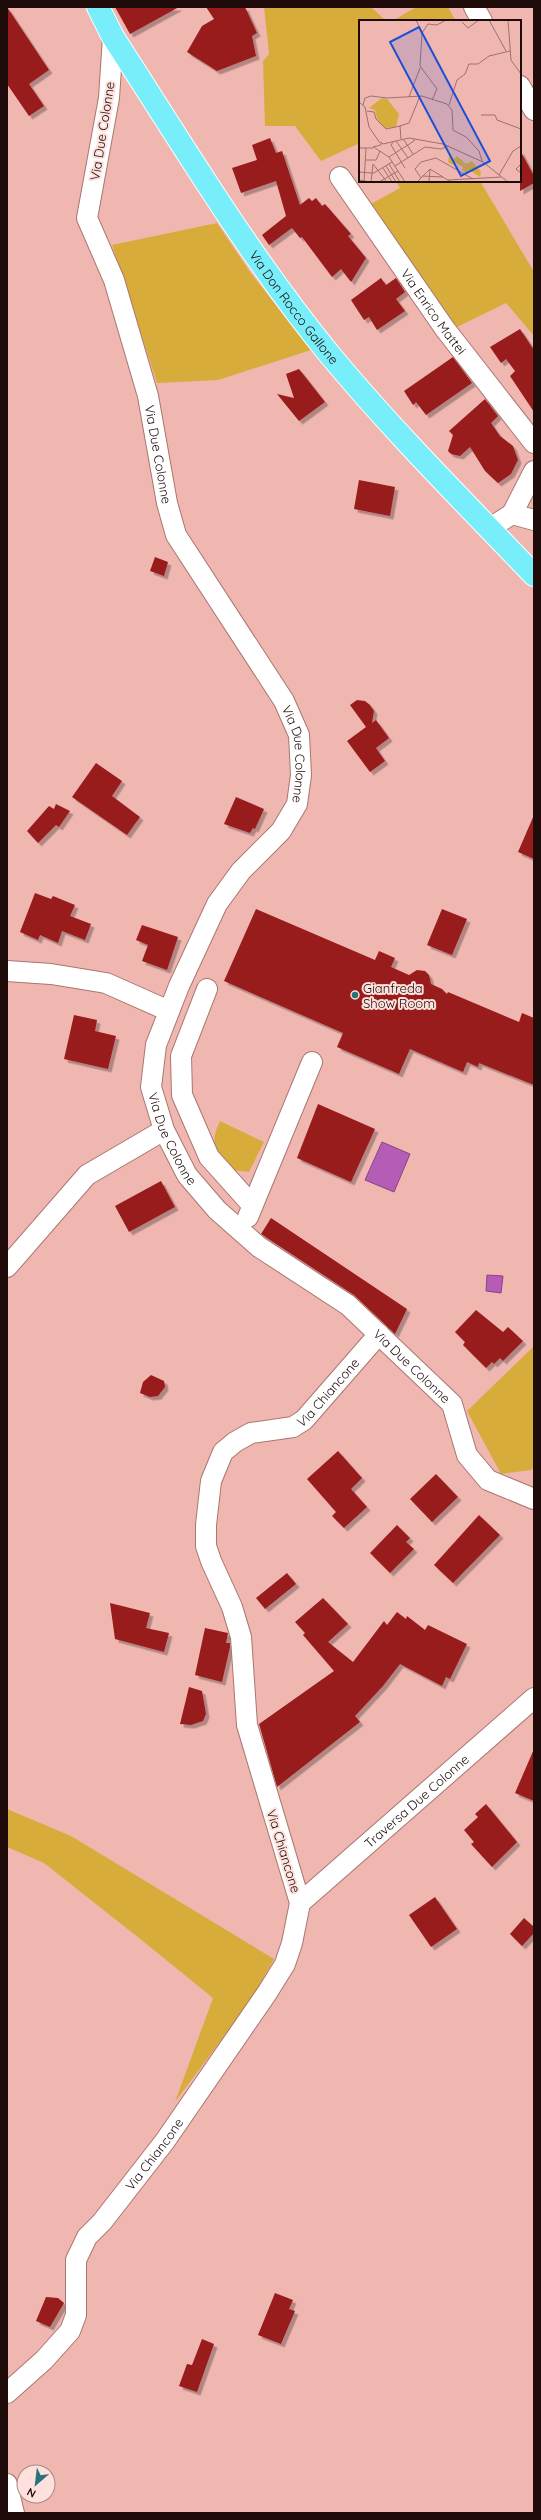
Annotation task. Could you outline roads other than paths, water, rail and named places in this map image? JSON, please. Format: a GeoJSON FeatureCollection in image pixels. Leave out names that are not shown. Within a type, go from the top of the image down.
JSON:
{"type":"FeatureCollection","features":[{"type":"Feature","properties":{"kind":"main road","name":"Via Don Rocco Gallone"},"geometry":{"type":"LineString","coordinates":[[98,7],[113,37],[240,235],[330,355],[432,468],[534,575]]}},
{"type":"Feature","properties":{"kind":"street"},"geometry":{"type":"LineString","coordinates":[[474,7],[481,20]]}},
{"type":"Feature","properties":{"kind":"street","name":"Via Due Colonne"},"geometry":{"type":"LineString","coordinates":[[113,37],[109,98],[87,218],[114,280],[146,389],[167,503],[176,535],[284,701],[299,735],[300,775],[297,804],[281,830],[241,871],[218,904],[169,1011],[156,1045],[151,1087],[164,1130],[187,1175],[217,1210],[259,1247],[348,1305],[452,1404],[467,1456],[488,1480],[531,1494]]}},
{"type":"Feature","properties":{"kind":"street"},"geometry":{"type":"LineString","coordinates":[[521,88],[534,110]]}},
{"type":"Feature","properties":{"kind":"street","name":"Via Enrico Mattei"},"geometry":{"type":"LineString","coordinates":[[340,176],[445,329],[534,443]]}},
{"type":"Feature","properties":{"kind":"street"},"geometry":{"type":"LineString","coordinates":[[490,528],[512,514],[534,471]]}},
{"type":"Feature","properties":{"kind":"street"},"geometry":{"type":"LineString","coordinates":[[512,514],[534,520]]}},
{"type":"Feature","properties":{"kind":"street"},"geometry":{"type":"LineString","coordinates":[[7,971],[51,974],[106,983],[169,1011]]}},
{"type":"Feature","properties":{"kind":"street"},"geometry":{"type":"LineString","coordinates":[[207,989],[181,1056],[182,1095],[209,1157],[252,1205]]}},
{"type":"Feature","properties":{"kind":"street"},"geometry":{"type":"LineString","coordinates":[[241,1231],[312,1062]]}},
{"type":"Feature","properties":{"kind":"street"},"geometry":{"type":"LineString","coordinates":[[7,1267],[87,1175],[164,1130]]}},
{"type":"Feature","properties":{"kind":"street","name":"Via Chiancone"},"geometry":{"type":"LineString","coordinates":[[7,2393],[44,2360],[70,2331],[76,2315],[76,2260],[87,2237],[102,2222],[165,2141],[271,1987],[285,1964],[300,1903],[247,1725],[241,1637],[206,1546],[206,1525],[211,1481],[216,1463],[223,1452],[235,1442],[251,1433],[294,1427],[304,1420],[379,1334]]}},
{"type":"Feature","properties":{"kind":"street","name":"Traversa Due Colonne"},"geometry":{"type":"LineString","coordinates":[[300,1903],[534,1698]]}},
{"type":"Feature","properties":{"kind":"street"},"geometry":{"type":"LineString","coordinates":[[7,2484],[14,2513]]}},
{"type":"Feature","properties":{"kind":"place","name":"Gianfreda Show Room"},"geometry":{"type":"Point","coordinates":[355,995]}}]}
